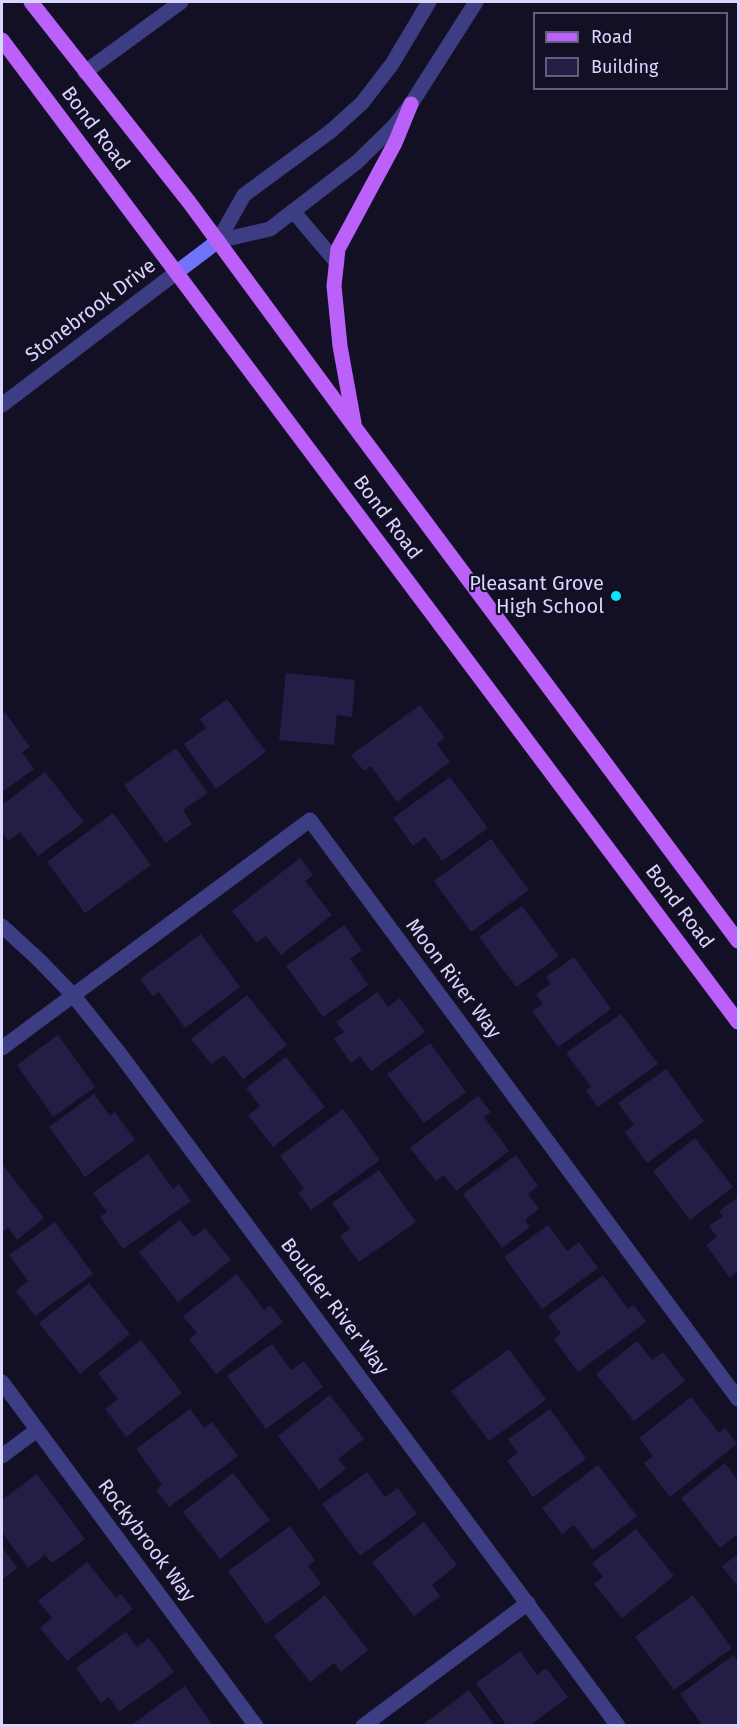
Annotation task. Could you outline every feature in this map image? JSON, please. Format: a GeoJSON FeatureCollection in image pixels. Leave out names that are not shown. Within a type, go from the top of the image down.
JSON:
{"type":"FeatureCollection","features":[{"type":"Feature","properties":{"kind":"main road","name":"Bond Road"},"geometry":{"type":"LineString","coordinates":[[30,2],[189,202],[738,941]]}},
{"type":"Feature","properties":{"kind":"main road","name":"Bond Road"},"geometry":{"type":"LineString","coordinates":[[2,40],[738,1022]]}},
{"type":"Feature","properties":{"kind":"main road"},"geometry":{"type":"LineString","coordinates":[[356,429],[340,346],[334,286],[338,249],[395,143],[411,104]]}},
{"type":"Feature","properties":{"kind":"main road"},"geometry":{"type":"LineString","coordinates":[[177,272],[218,242]]}},
{"type":"Feature","properties":{"kind":"street"},"geometry":{"type":"LineString","coordinates":[[85,72],[181,2]]}},
{"type":"Feature","properties":{"kind":"street"},"geometry":{"type":"LineString","coordinates":[[218,242],[244,195],[331,131],[362,103],[392,64],[429,2]]}},
{"type":"Feature","properties":{"kind":"street"},"geometry":{"type":"LineString","coordinates":[[218,242],[270,229],[357,162],[395,125],[411,104],[476,2]]}},
{"type":"Feature","properties":{"kind":"street"},"geometry":{"type":"LineString","coordinates":[[292,211],[337,263]]}},
{"type":"Feature","properties":{"kind":"street","name":"Stonebrook Drive"},"geometry":{"type":"LineString","coordinates":[[2,405],[177,272]]}},
{"type":"Feature","properties":{"kind":"street","name":"Moon River Way"},"geometry":{"type":"LineString","coordinates":[[73,995],[310,820],[738,1399]]}},
{"type":"Feature","properties":{"kind":"street","name":"Boulder River Way"},"geometry":{"type":"LineString","coordinates":[[2,926],[73,995],[120,1054],[618,1725]]}},
{"type":"Feature","properties":{"kind":"street"},"geometry":{"type":"LineString","coordinates":[[2,1048],[73,995]]}},
{"type":"Feature","properties":{"kind":"street","name":"Rockybrook Way"},"geometry":{"type":"LineString","coordinates":[[2,1382],[256,1725]]}},
{"type":"Feature","properties":{"kind":"street"},"geometry":{"type":"LineString","coordinates":[[2,1456],[37,1430]]}},
{"type":"Feature","properties":{"kind":"street"},"geometry":{"type":"LineString","coordinates":[[363,1725],[528,1603]]}},
{"type":"Feature","properties":{"kind":"building"},"geometry":{"type":"Polygon","coordinates":[[[286,673],[355,680],[352,717],[337,715],[334,745],[279,740],[286,673]]]}},
{"type":"Feature","properties":{"kind":"building"},"geometry":{"type":"Polygon","coordinates":[[[227,699],[266,752],[216,789],[184,744],[206,728],[200,719],[227,699]]]}},
{"type":"Feature","properties":{"kind":"building"},"geometry":{"type":"Polygon","coordinates":[[[420,705],[445,738],[437,744],[450,762],[397,802],[371,766],[364,771],[351,755],[420,705]]]}},
{"type":"Feature","properties":{"kind":"building"},"geometry":{"type":"Polygon","coordinates":[[[5,712],[30,747],[22,752],[34,769],[2,792],[2,714],[5,712]]]}},
{"type":"Feature","properties":{"kind":"building"},"geometry":{"type":"Polygon","coordinates":[[[176,748],[208,793],[183,810],[192,824],[166,843],[124,785],[176,748]]]}},
{"type":"Feature","properties":{"kind":"building"},"geometry":{"type":"Polygon","coordinates":[[[45,772],[84,822],[38,856],[20,832],[8,841],[2,833],[2,805],[45,772]]]}},
{"type":"Feature","properties":{"kind":"building"},"geometry":{"type":"Polygon","coordinates":[[[450,777],[488,828],[442,861],[425,837],[413,846],[393,818],[450,777]]]}},
{"type":"Feature","properties":{"kind":"building"},"geometry":{"type":"Polygon","coordinates":[[[113,813],[151,865],[85,913],[47,862],[113,813]]]}},
{"type":"Feature","properties":{"kind":"building"},"geometry":{"type":"Polygon","coordinates":[[[491,839],[529,890],[471,932],[434,881],[491,839]]]}},
{"type":"Feature","properties":{"kind":"building"},"geometry":{"type":"Polygon","coordinates":[[[300,858],[313,875],[305,881],[332,915],[281,955],[266,936],[257,943],[232,911],[300,858]]]}},
{"type":"Feature","properties":{"kind":"building"},"geometry":{"type":"Polygon","coordinates":[[[522,906],[559,956],[516,987],[479,937],[522,906]]]}},
{"type":"Feature","properties":{"kind":"building"},"geometry":{"type":"Polygon","coordinates":[[[344,925],[362,950],[350,959],[368,985],[323,1017],[286,966],[344,925]]]}},
{"type":"Feature","properties":{"kind":"building"},"geometry":{"type":"Polygon","coordinates":[[[201,934],[240,987],[185,1028],[159,992],[153,996],[140,979],[201,934]]]}},
{"type":"Feature","properties":{"kind":"building"},"geometry":{"type":"Polygon","coordinates":[[[574,957],[611,1009],[558,1047],[532,1011],[543,1004],[536,994],[551,984],[546,977],[574,957]]]}},
{"type":"Feature","properties":{"kind":"building"},"geometry":{"type":"Polygon","coordinates":[[[377,992],[388,1007],[400,998],[425,1032],[371,1071],[360,1056],[351,1063],[334,1039],[344,1032],[336,1022],[377,992]]]}},
{"type":"Feature","properties":{"kind":"building"},"geometry":{"type":"Polygon","coordinates":[[[247,995],[287,1045],[243,1079],[224,1055],[211,1064],[191,1039],[247,995]]]}},
{"type":"Feature","properties":{"kind":"building"},"geometry":{"type":"Polygon","coordinates":[[[621,1014],[658,1064],[598,1107],[586,1090],[591,1087],[566,1053],[621,1014]]]}},
{"type":"Feature","properties":{"kind":"building"},"geometry":{"type":"Polygon","coordinates":[[[58,1035],[95,1087],[53,1117],[17,1065],[58,1035]]]}},
{"type":"Feature","properties":{"kind":"building"},"geometry":{"type":"Polygon","coordinates":[[[430,1043],[466,1092],[424,1123],[387,1074],[430,1043]]]}},
{"type":"Feature","properties":{"kind":"building"},"geometry":{"type":"Polygon","coordinates":[[[286,1057],[325,1107],[273,1147],[248,1115],[260,1106],[246,1088],[286,1057]]]}},
{"type":"Feature","properties":{"kind":"building"},"geometry":{"type":"Polygon","coordinates":[[[666,1069],[704,1121],[647,1163],[625,1132],[634,1125],[618,1103],[666,1069]]]}},
{"type":"Feature","properties":{"kind":"building"},"geometry":{"type":"Polygon","coordinates":[[[94,1094],[110,1116],[115,1112],[135,1140],[85,1177],[49,1127],[94,1094]]]}},
{"type":"Feature","properties":{"kind":"building"},"geometry":{"type":"Polygon","coordinates":[[[478,1096],[491,1112],[484,1117],[509,1151],[456,1191],[444,1175],[436,1181],[410,1148],[478,1096]]]}},
{"type":"Feature","properties":{"kind":"building"},"geometry":{"type":"Polygon","coordinates":[[[343,1109],[380,1160],[311,1210],[298,1193],[304,1189],[280,1156],[343,1109]]]}},
{"type":"Feature","properties":{"kind":"building"},"geometry":{"type":"Polygon","coordinates":[[[695,1138],[733,1187],[690,1220],[653,1171],[695,1138]]]}},
{"type":"Feature","properties":{"kind":"building"},"geometry":{"type":"Polygon","coordinates":[[[148,1154],[173,1189],[179,1184],[191,1201],[123,1249],[100,1217],[107,1212],[93,1193],[148,1154]]]}},
{"type":"Feature","properties":{"kind":"building"},"geometry":{"type":"Polygon","coordinates":[[[516,1155],[538,1186],[528,1194],[539,1209],[525,1220],[530,1227],[502,1248],[463,1194],[516,1155]]]}},
{"type":"Feature","properties":{"kind":"building"},"geometry":{"type":"Polygon","coordinates":[[[2,1164],[44,1218],[17,1240],[8,1227],[2,1233],[2,1164]]]}},
{"type":"Feature","properties":{"kind":"building"},"geometry":{"type":"Polygon","coordinates":[[[379,1170],[416,1222],[359,1262],[340,1236],[350,1229],[332,1203],[379,1170]]]}},
{"type":"Feature","properties":{"kind":"building"},"geometry":{"type":"Polygon","coordinates":[[[738,1197],[738,1271],[730,1278],[706,1245],[717,1237],[709,1226],[723,1216],[719,1211],[738,1197]]]}},
{"type":"Feature","properties":{"kind":"building"},"geometry":{"type":"Polygon","coordinates":[[[180,1220],[194,1237],[205,1228],[231,1260],[178,1302],[139,1252],[180,1220]]]}},
{"type":"Feature","properties":{"kind":"building"},"geometry":{"type":"Polygon","coordinates":[[[55,1222],[93,1274],[35,1316],[16,1291],[28,1281],[9,1255],[55,1222]]]}},
{"type":"Feature","properties":{"kind":"building"},"geometry":{"type":"Polygon","coordinates":[[[548,1225],[567,1251],[579,1242],[598,1268],[542,1309],[504,1257],[548,1225]]]}},
{"type":"Feature","properties":{"kind":"building"},"geometry":{"type":"Polygon","coordinates":[[[237,1274],[264,1310],[270,1305],[283,1322],[216,1374],[189,1339],[197,1333],[183,1316],[237,1274]]]}},
{"type":"Feature","properties":{"kind":"building"},"geometry":{"type":"Polygon","coordinates":[[[603,1275],[628,1309],[634,1305],[646,1322],[578,1372],[554,1339],[561,1333],[548,1316],[603,1275]]]}},
{"type":"Feature","properties":{"kind":"building"},"geometry":{"type":"Polygon","coordinates":[[[89,1283],[130,1334],[80,1374],[39,1323],[89,1283]]]}},
{"type":"Feature","properties":{"kind":"building"},"geometry":{"type":"Polygon","coordinates":[[[141,1340],[182,1393],[126,1437],[105,1409],[118,1399],[98,1373],[141,1340]]]}},
{"type":"Feature","properties":{"kind":"building"},"geometry":{"type":"Polygon","coordinates":[[[637,1341],[652,1360],[663,1352],[685,1381],[634,1421],[596,1374],[637,1341]]]}},
{"type":"Feature","properties":{"kind":"building"},"geometry":{"type":"Polygon","coordinates":[[[272,1344],[291,1370],[304,1361],[323,1387],[266,1429],[227,1376],[272,1344]]]}},
{"type":"Feature","properties":{"kind":"building"},"geometry":{"type":"Polygon","coordinates":[[[509,1349],[546,1400],[489,1441],[451,1391],[509,1349]]]}},
{"type":"Feature","properties":{"kind":"building"},"geometry":{"type":"Polygon","coordinates":[[[330,1395],[364,1439],[338,1459],[346,1469],[319,1490],[278,1436],[330,1395]]]}},
{"type":"Feature","properties":{"kind":"building"},"geometry":{"type":"Polygon","coordinates":[[[691,1397],[719,1433],[725,1428],[737,1444],[670,1497],[644,1463],[653,1456],[639,1438],[691,1397]]]}},
{"type":"Feature","properties":{"kind":"building"},"geometry":{"type":"Polygon","coordinates":[[[190,1409],[204,1428],[212,1422],[238,1456],[169,1507],[156,1490],[162,1485],[136,1449],[190,1409]]]}},
{"type":"Feature","properties":{"kind":"building"},"geometry":{"type":"Polygon","coordinates":[[[550,1409],[586,1459],[533,1497],[507,1461],[518,1453],[508,1439],[550,1409]]]}},
{"type":"Feature","properties":{"kind":"building"},"geometry":{"type":"Polygon","coordinates":[[[725,1463],[738,1481],[738,1534],[720,1548],[681,1498],[725,1463]]]}},
{"type":"Feature","properties":{"kind":"building"},"geometry":{"type":"Polygon","coordinates":[[[598,1465],[637,1516],[593,1550],[574,1525],[562,1534],[542,1508],[598,1465]]]}},
{"type":"Feature","properties":{"kind":"building"},"geometry":{"type":"Polygon","coordinates":[[[367,1472],[385,1497],[398,1488],[417,1514],[360,1556],[322,1504],[367,1472]]]}},
{"type":"Feature","properties":{"kind":"building"},"geometry":{"type":"Polygon","coordinates":[[[233,1473],[270,1520],[220,1559],[183,1512],[233,1473]]]}},
{"type":"Feature","properties":{"kind":"building"},"geometry":{"type":"Polygon","coordinates":[[[37,1474],[85,1539],[52,1563],[45,1555],[28,1568],[2,1532],[2,1500],[37,1474]]]}},
{"type":"Feature","properties":{"kind":"building"},"geometry":{"type":"Polygon","coordinates":[[[424,1522],[457,1565],[432,1585],[440,1596],[414,1616],[372,1562],[424,1522]]]}},
{"type":"Feature","properties":{"kind":"building"},"geometry":{"type":"Polygon","coordinates":[[[290,1526],[315,1560],[308,1566],[321,1584],[266,1624],[228,1571],[290,1526]]]}},
{"type":"Feature","properties":{"kind":"building"},"geometry":{"type":"Polygon","coordinates":[[[636,1529],[674,1576],[622,1618],[594,1584],[603,1577],[592,1563],[636,1529]]]}},
{"type":"Feature","properties":{"kind":"building"},"geometry":{"type":"Polygon","coordinates":[[[2,1547],[17,1568],[2,1580],[2,1547]]]}},
{"type":"Feature","properties":{"kind":"building"},"geometry":{"type":"Polygon","coordinates":[[[738,1554],[738,1587],[722,1566],[738,1554]]]}},
{"type":"Feature","properties":{"kind":"building"},"geometry":{"type":"Polygon","coordinates":[[[87,1562],[116,1598],[121,1594],[133,1609],[67,1661],[40,1628],[52,1618],[38,1601],[87,1562]]]}},
{"type":"Feature","properties":{"kind":"building"},"geometry":{"type":"Polygon","coordinates":[[[325,1595],[368,1650],[341,1672],[334,1663],[310,1682],[274,1636],[325,1595]]]}},
{"type":"Feature","properties":{"kind":"building"},"geometry":{"type":"Polygon","coordinates":[[[693,1595],[732,1648],[674,1690],[635,1637],[693,1595]]]}},
{"type":"Feature","properties":{"kind":"building"},"geometry":{"type":"Polygon","coordinates":[[[126,1632],[137,1647],[149,1638],[174,1672],[119,1712],[109,1697],[101,1703],[76,1668],[126,1632]]]}},
{"type":"Feature","properties":{"kind":"building"},"geometry":{"type":"Polygon","coordinates":[[[520,1651],[537,1675],[546,1668],[568,1697],[529,1726],[507,1726],[476,1683],[520,1651]]]}},
{"type":"Feature","properties":{"kind":"building"},"geometry":{"type":"Polygon","coordinates":[[[734,1655],[738,1662],[738,1726],[703,1726],[680,1694],[734,1655]]]}},
{"type":"Feature","properties":{"kind":"building"},"geometry":{"type":"Polygon","coordinates":[[[185,1686],[213,1726],[130,1726],[185,1686]]]}},
{"type":"Feature","properties":{"kind":"building"},"geometry":{"type":"Polygon","coordinates":[[[469,1690],[495,1726],[421,1726],[469,1690]]]}},
{"type":"Feature","properties":{"kind":"place","name":"Pleasant Grove High School"},"geometry":{"type":"Point","coordinates":[616,596]}}]}
